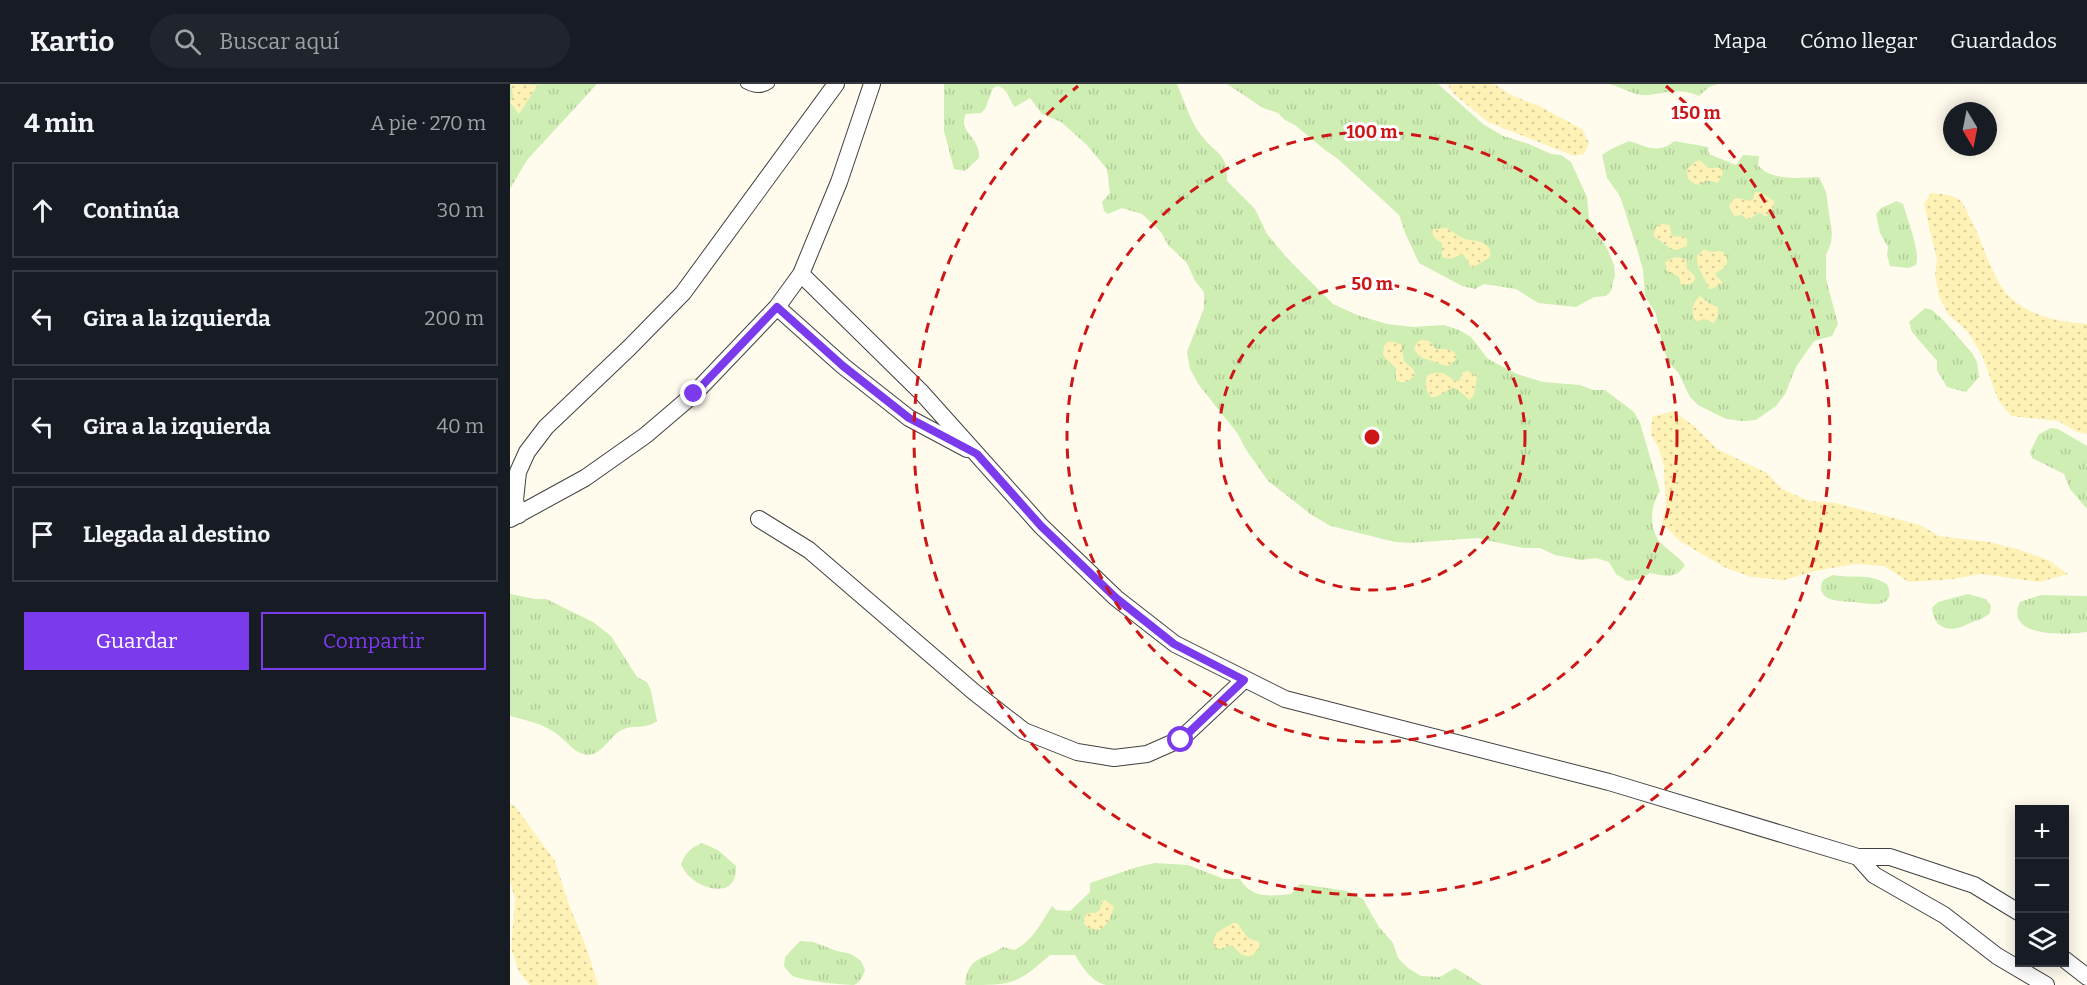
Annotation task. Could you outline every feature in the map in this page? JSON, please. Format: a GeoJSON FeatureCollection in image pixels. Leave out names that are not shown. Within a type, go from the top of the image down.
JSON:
{"type":"FeatureCollection","features":[{"type":"Feature","properties":{"kind":"street"},"geometry":{"type":"LineString","coordinates":[[836,84],[683,293],[546,427],[527,452],[518,472],[515,517],[585,478],[646,435],[694,394],[777,307],[801,274],[839,182],[872,84]]}},
{"type":"Feature","properties":{"kind":"street"},"geometry":{"type":"LineString","coordinates":[[801,274],[922,393],[1041,526],[1116,598],[1174,644],[1285,699],[1609,782],[1858,857],[1890,856],[1974,885],[2015,911]]}},
{"type":"Feature","properties":{"kind":"street"},"geometry":{"type":"LineString","coordinates":[[777,307],[843,366],[909,418],[977,454]]}},
{"type":"Feature","properties":{"kind":"street"},"geometry":{"type":"LineString","coordinates":[[759,519],[809,550],[974,692],[1024,731],[1077,752],[1114,758],[1147,754],[1181,740],[1244,680]]}},
{"type":"Feature","properties":{"kind":"street"},"geometry":{"type":"LineString","coordinates":[[1858,857],[1874,875],[1944,915],[1997,956],[2046,985]]}},
{"type":"Feature","properties":{"kind":"street"},"geometry":{"type":"LineString","coordinates":[[2069,963],[2087,977]]}},
{"type":"Feature","properties":{"kind":"lane"},"geometry":{"type":"LineString","coordinates":[[745,84],[752,88],[764,88],[770,84]]}},
{"type":"Feature","properties":{"kind":"green space"},"geometry":{"type":"Polygon","coordinates":[[[510,84],[597,84],[527,160],[510,189],[510,84]]]}},
{"type":"Feature","properties":{"kind":"green space"},"geometry":{"type":"Polygon","coordinates":[[[944,84],[1177,84],[1197,129],[1223,159],[1227,181],[1255,209],[1267,234],[1288,259],[1333,304],[1357,315],[1387,324],[1413,327],[1444,325],[1459,330],[1471,337],[1488,359],[1517,374],[1543,382],[1605,390],[1634,412],[1640,423],[1660,491],[1654,504],[1652,518],[1655,533],[1658,540],[1685,565],[1682,570],[1674,575],[1665,576],[1650,573],[1640,579],[1627,581],[1616,574],[1609,562],[1596,558],[1581,560],[1555,555],[1540,548],[1523,548],[1477,538],[1395,542],[1331,526],[1313,516],[1268,481],[1238,434],[1199,385],[1190,369],[1187,352],[1204,308],[1204,292],[1195,281],[1187,263],[1168,245],[1161,232],[1142,214],[1122,208],[1108,214],[1104,211],[1102,202],[1110,193],[1107,169],[1086,144],[1061,122],[1042,114],[1030,98],[1015,107],[1006,92],[998,86],[993,88],[985,109],[981,113],[966,114],[964,120],[967,130],[977,145],[979,158],[965,171],[954,169],[944,131],[944,84]]]}},
{"type":"Feature","properties":{"kind":"green space"},"geometry":{"type":"Polygon","coordinates":[[[1227,84],[1438,84],[1483,124],[1503,136],[1551,154],[1561,155],[1571,162],[1587,197],[1589,219],[1608,250],[1614,265],[1615,275],[1611,291],[1606,296],[1594,297],[1576,307],[1538,303],[1516,289],[1484,284],[1475,289],[1462,286],[1419,263],[1399,215],[1338,159],[1295,125],[1278,113],[1263,108],[1227,84]]]}},
{"type":"Feature","properties":{"kind":"green space"},"geometry":{"type":"Polygon","coordinates":[[[1609,84],[1718,84],[1709,87],[1699,96],[1681,91],[1651,95],[1636,94],[1609,84]]]}},
{"type":"Feature","properties":{"kind":"green space"},"geometry":{"type":"Polygon","coordinates":[[[1629,141],[1652,148],[1663,148],[1674,141],[1708,147],[1709,154],[1736,165],[1743,155],[1759,156],[1758,165],[1770,174],[1786,177],[1819,177],[1826,192],[1832,234],[1826,255],[1826,279],[1838,324],[1832,336],[1814,341],[1796,367],[1785,394],[1776,406],[1756,420],[1726,419],[1698,405],[1690,397],[1678,372],[1669,363],[1663,348],[1656,314],[1645,296],[1643,270],[1620,196],[1607,178],[1602,155],[1629,141]]]}},
{"type":"Feature","properties":{"kind":"green space"},"geometry":{"type":"Polygon","coordinates":[[[1897,201],[1903,204],[1917,252],[1916,265],[1908,268],[1890,266],[1887,255],[1888,247],[1880,233],[1876,214],[1881,208],[1897,201]]]}},
{"type":"Feature","properties":{"kind":"green space"},"geometry":{"type":"Polygon","coordinates":[[[1925,308],[1932,310],[1944,321],[1977,362],[1979,377],[1966,392],[1947,387],[1937,370],[1937,361],[1912,332],[1909,322],[1925,308]]]}},
{"type":"Feature","properties":{"kind":"green space"},"geometry":{"type":"Polygon","coordinates":[[[2051,428],[2058,429],[2087,446],[2087,509],[2070,489],[2064,474],[2032,458],[2030,452],[2039,434],[2051,428]]]}},
{"type":"Feature","properties":{"kind":"green space"},"geometry":{"type":"Polygon","coordinates":[[[1833,575],[1880,580],[1887,584],[1888,598],[1880,604],[1873,604],[1837,601],[1826,597],[1821,586],[1823,580],[1833,575]]]}},
{"type":"Feature","properties":{"kind":"green space"},"geometry":{"type":"Polygon","coordinates":[[[510,594],[546,599],[593,622],[611,636],[637,677],[647,682],[657,721],[653,724],[622,730],[597,752],[587,755],[577,751],[549,729],[510,716],[510,594]]]}},
{"type":"Feature","properties":{"kind":"green space"},"geometry":{"type":"Polygon","coordinates":[[[1968,594],[1986,599],[1991,606],[1990,613],[1962,627],[1950,629],[1944,628],[1936,621],[1932,608],[1938,602],[1968,594]]]}},
{"type":"Feature","properties":{"kind":"green space"},"geometry":{"type":"Polygon","coordinates":[[[2041,595],[2087,596],[2087,632],[2066,634],[2040,632],[2020,622],[2017,614],[2020,602],[2041,595]]]}},
{"type":"Feature","properties":{"kind":"green space"},"geometry":{"type":"Polygon","coordinates":[[[702,843],[718,850],[736,866],[732,883],[727,887],[720,889],[704,886],[689,876],[681,865],[688,851],[702,843]]]}},
{"type":"Feature","properties":{"kind":"green space"},"geometry":{"type":"Polygon","coordinates":[[[1155,863],[1188,865],[1224,879],[1240,879],[1250,890],[1262,895],[1291,894],[1300,884],[1347,891],[1363,899],[1379,927],[1393,943],[1398,958],[1408,968],[1421,976],[1440,977],[1455,968],[1482,985],[1106,985],[1092,977],[1075,955],[1050,955],[1021,978],[994,985],[966,985],[970,967],[978,959],[1003,947],[1014,950],[1020,947],[1036,931],[1052,906],[1056,910],[1070,911],[1090,892],[1090,883],[1155,863]]]}},
{"type":"Feature","properties":{"kind":"green space"},"geometry":{"type":"Polygon","coordinates":[[[800,941],[813,942],[851,954],[861,961],[865,970],[861,978],[854,985],[814,981],[793,976],[784,966],[785,957],[800,941]]]}},
{"type":"Feature","properties":{"kind":"sand"},"geometry":{"type":"Polygon","coordinates":[[[511,84],[538,85],[519,114],[510,102],[513,96],[511,84]]]}},
{"type":"Feature","properties":{"kind":"sand"},"geometry":{"type":"Polygon","coordinates":[[[1447,84],[1494,84],[1513,96],[1539,106],[1582,129],[1589,143],[1584,154],[1574,156],[1488,122],[1454,94],[1447,84]]]}},
{"type":"Feature","properties":{"kind":"sand"},"geometry":{"type":"Polygon","coordinates":[[[1700,160],[1708,168],[1720,168],[1723,173],[1718,183],[1706,180],[1700,185],[1688,179],[1687,169],[1700,160]]]}},
{"type":"Feature","properties":{"kind":"sand"},"geometry":{"type":"Polygon","coordinates":[[[1755,192],[1760,192],[1774,201],[1774,206],[1767,216],[1760,212],[1748,220],[1742,215],[1734,216],[1729,206],[1733,200],[1738,198],[1750,201],[1755,192]]]}},
{"type":"Feature","properties":{"kind":"sand"},"geometry":{"type":"Polygon","coordinates":[[[1931,193],[1951,196],[1962,202],[1994,274],[2008,295],[2017,303],[2050,318],[2087,324],[2087,434],[2077,432],[2058,421],[2011,416],[1998,400],[1982,355],[1967,331],[1949,315],[1939,297],[1935,275],[1937,260],[1924,204],[1931,193]]]}},
{"type":"Feature","properties":{"kind":"sand"},"geometry":{"type":"Polygon","coordinates":[[[1661,224],[1670,225],[1671,235],[1687,239],[1687,246],[1677,250],[1671,249],[1654,236],[1655,229],[1661,224]]]}},
{"type":"Feature","properties":{"kind":"sand"},"geometry":{"type":"Polygon","coordinates":[[[1447,228],[1463,238],[1489,247],[1490,257],[1472,268],[1463,254],[1450,259],[1442,257],[1442,243],[1433,236],[1433,229],[1447,228]]]}},
{"type":"Feature","properties":{"kind":"sand"},"geometry":{"type":"Polygon","coordinates":[[[1704,249],[1711,252],[1722,252],[1727,258],[1726,266],[1715,274],[1723,283],[1711,289],[1697,261],[1697,256],[1704,249]]]}},
{"type":"Feature","properties":{"kind":"sand"},"geometry":{"type":"Polygon","coordinates":[[[1675,257],[1686,259],[1687,269],[1695,276],[1695,280],[1690,284],[1681,285],[1679,277],[1666,270],[1665,262],[1675,257]]]}},
{"type":"Feature","properties":{"kind":"sand"},"geometry":{"type":"Polygon","coordinates":[[[1700,296],[1718,307],[1718,315],[1714,323],[1704,319],[1696,322],[1693,308],[1700,296]]]}},
{"type":"Feature","properties":{"kind":"sand"},"geometry":{"type":"Polygon","coordinates":[[[1389,341],[1401,344],[1404,361],[1413,369],[1415,374],[1407,382],[1396,380],[1396,368],[1383,356],[1384,345],[1389,341]]]}},
{"type":"Feature","properties":{"kind":"sand"},"geometry":{"type":"Polygon","coordinates":[[[1418,341],[1429,341],[1436,349],[1448,349],[1453,352],[1457,356],[1455,361],[1447,366],[1420,357],[1414,349],[1418,341]]]}},
{"type":"Feature","properties":{"kind":"sand"},"geometry":{"type":"Polygon","coordinates":[[[1468,371],[1477,377],[1474,394],[1470,400],[1457,389],[1452,388],[1436,397],[1431,397],[1425,387],[1427,376],[1430,374],[1441,373],[1454,381],[1459,381],[1463,372],[1468,371]]]}},
{"type":"Feature","properties":{"kind":"sand"},"geometry":{"type":"Polygon","coordinates":[[[1673,411],[1694,426],[1717,449],[1767,473],[1782,489],[1810,501],[1836,503],[1920,525],[1939,536],[1989,542],[2017,549],[2048,560],[2068,574],[2039,582],[1981,574],[1953,579],[1909,582],[1884,566],[1855,564],[1815,571],[1784,580],[1751,577],[1724,567],[1680,541],[1662,523],[1666,506],[1664,467],[1659,449],[1651,435],[1652,417],[1673,411]]]}},
{"type":"Feature","properties":{"kind":"sand"},"geometry":{"type":"Polygon","coordinates":[[[510,804],[515,806],[555,861],[598,985],[530,985],[519,972],[511,948],[515,899],[510,881],[510,804]]]}},
{"type":"Feature","properties":{"kind":"sand"},"geometry":{"type":"Polygon","coordinates":[[[1105,900],[1114,907],[1109,921],[1100,930],[1089,928],[1084,924],[1084,918],[1088,913],[1100,910],[1102,901],[1105,900]]]}},
{"type":"Feature","properties":{"kind":"sand"},"geometry":{"type":"Polygon","coordinates":[[[1237,923],[1248,938],[1259,942],[1260,947],[1251,957],[1242,955],[1232,945],[1220,949],[1216,948],[1213,943],[1216,933],[1237,923]]]}},
{"type":"Feature","properties":{"kind":"route"},"geometry":{"type":"LineString","coordinates":[[694,394],[777,307],[843,366],[909,418],[977,454],[1041,526],[1116,598],[1174,644],[1244,680],[1181,740]]}}]}
